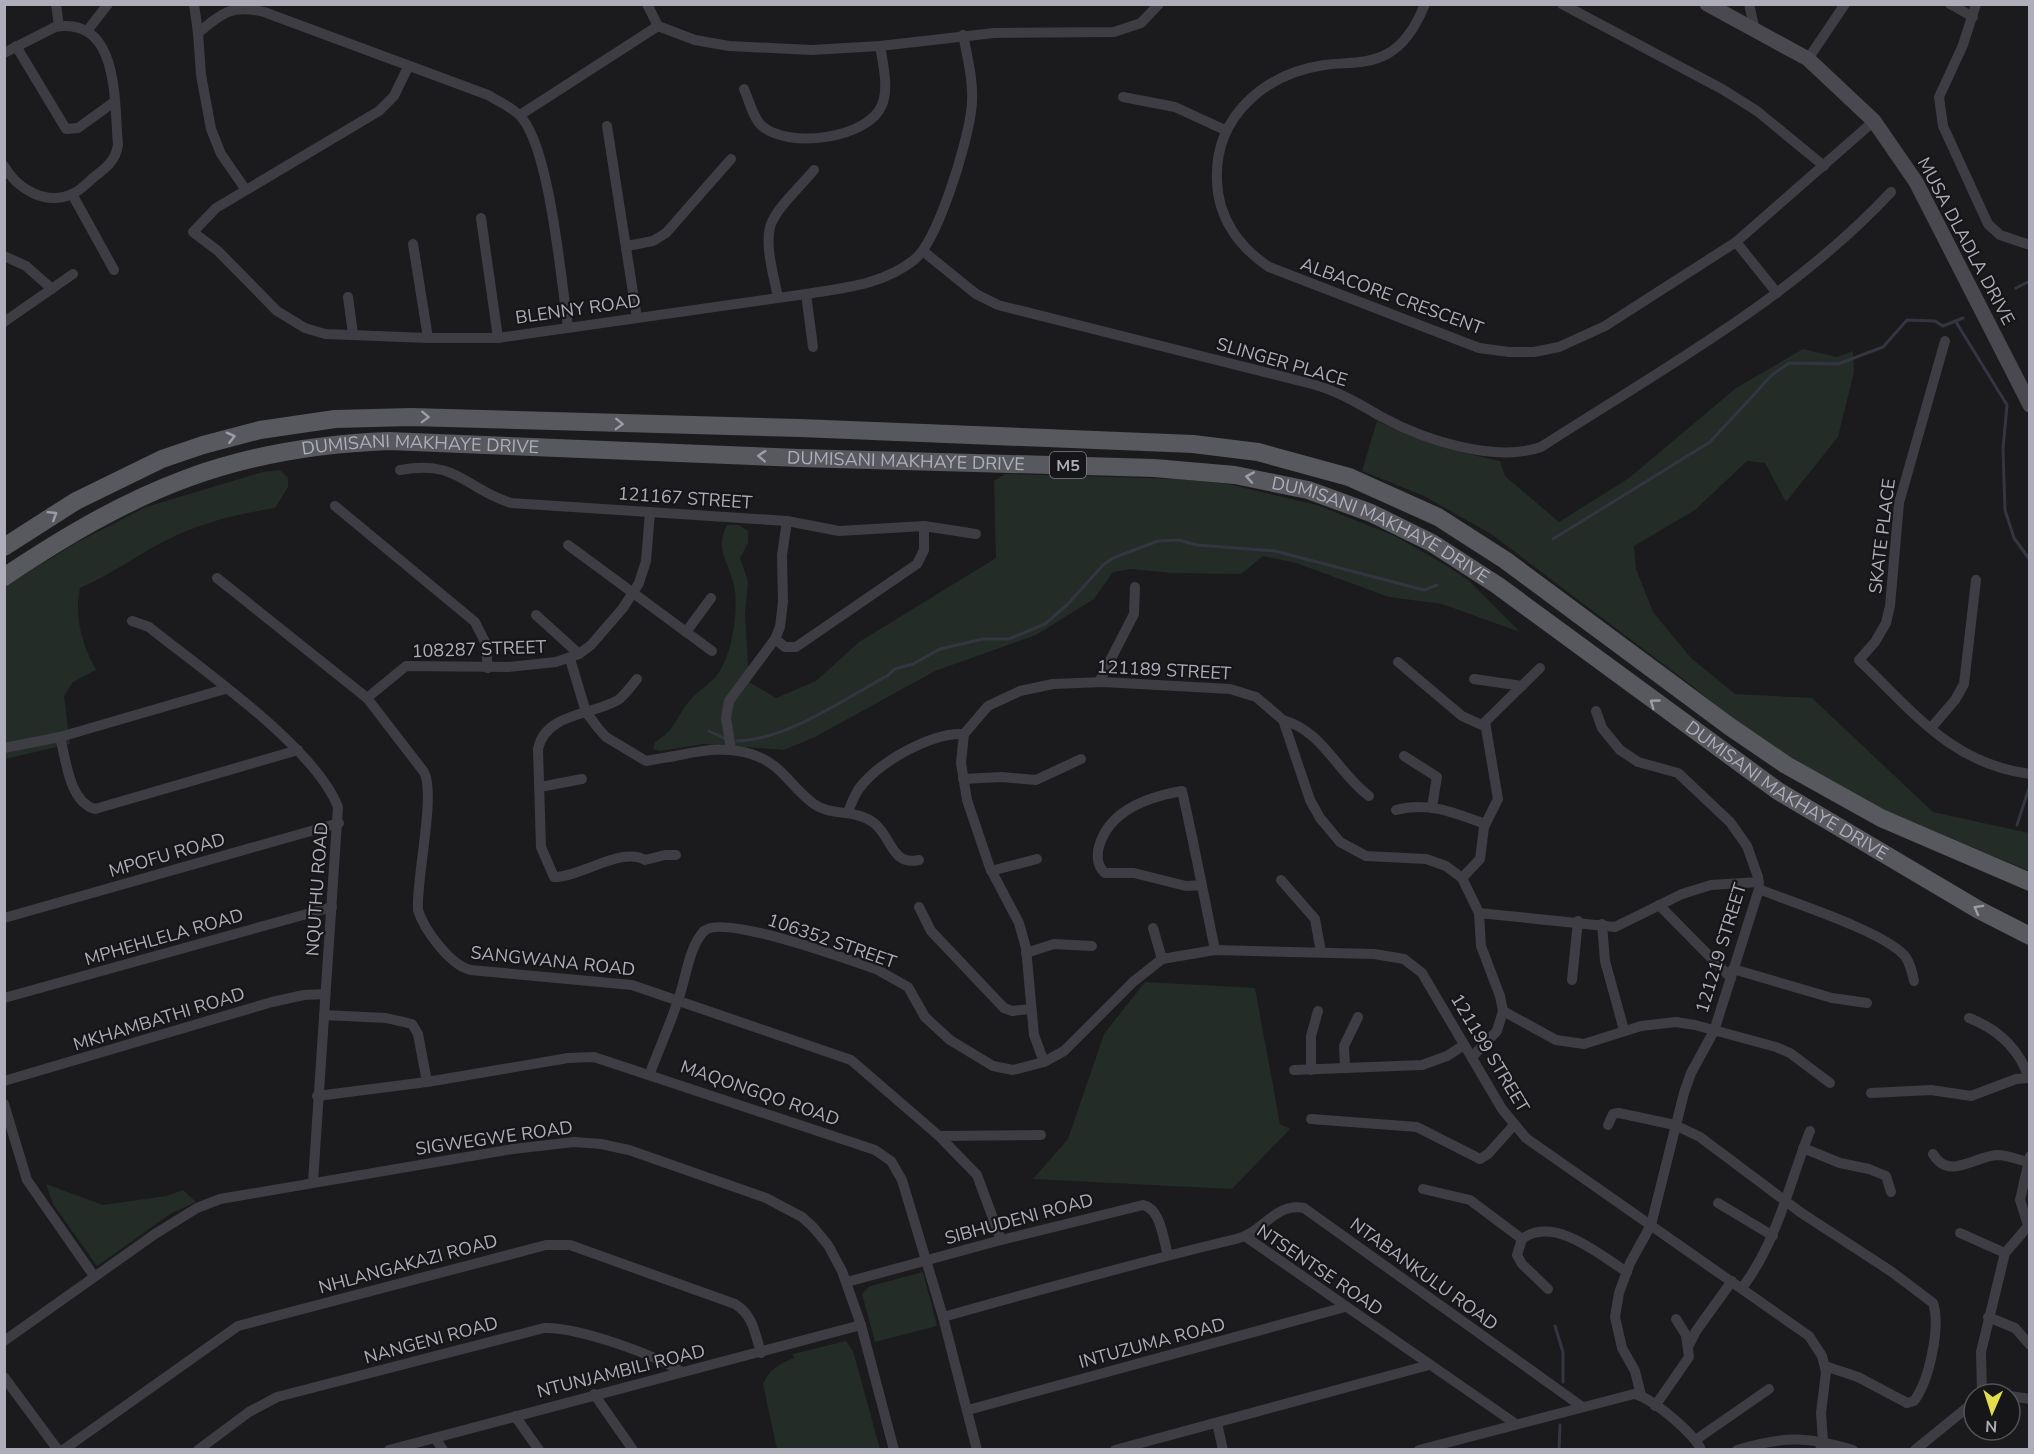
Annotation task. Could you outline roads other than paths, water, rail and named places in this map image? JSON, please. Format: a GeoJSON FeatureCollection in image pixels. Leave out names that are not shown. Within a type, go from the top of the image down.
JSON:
{"type":"FeatureCollection","features":[{"type":"Feature","properties":{"kind":"main road","name":"DUMISANI MAKHAYE DRIVE"},"geometry":{"type":"LineString","coordinates":[[4,547],[76,501],[162,459],[240,435],[335,419],[382,416],[800,428],[1193,444],[1258,452],[1349,477],[1438,517],[1505,560],[1706,709],[1786,765],[1881,818],[2030,882]]}},
{"type":"Feature","properties":{"kind":"main road","name":"DUMISANI MAKHAYE DRIVE"},"geometry":{"type":"LineString","coordinates":[[4,577],[79,528],[149,492],[236,461],[294,449],[346,443],[432,442],[800,458],[1154,468],[1261,479],[1354,506],[1432,543],[1497,585],[1778,791],[1970,905],[2030,936]]}},
{"type":"Feature","properties":{"kind":"street"},"geometry":{"type":"LineString","coordinates":[[56,4],[59,26]]}},
{"type":"Feature","properties":{"kind":"street"},"geometry":{"type":"LineString","coordinates":[[87,31],[108,4]]}},
{"type":"Feature","properties":{"kind":"street"},"geometry":{"type":"LineString","coordinates":[[194,4],[201,75],[211,129],[216,146],[246,190],[379,111],[394,96],[408,67]]}},
{"type":"Feature","properties":{"kind":"street"},"geometry":{"type":"LineString","coordinates":[[647,4],[658,26],[695,40],[729,46],[812,50],[880,46],[963,35],[1114,32],[1141,23],[1159,4]]}},
{"type":"Feature","properties":{"kind":"street","name":"ALBACORE CRESCENT"},"geometry":{"type":"LineString","coordinates":[[1425,4],[1414,30],[1388,54],[1358,63],[1324,65],[1298,71],[1256,92],[1225,130],[1216,166],[1220,202],[1226,221],[1256,258],[1284,274],[1479,348],[1533,352],[1558,347],[1583,338],[1736,242],[1874,121]]}},
{"type":"Feature","properties":{"kind":"street"},"geometry":{"type":"LineString","coordinates":[[1562,4],[1722,89],[1757,111],[1824,166]]}},
{"type":"Feature","properties":{"kind":"street","name":"MUSA DLADLA DRIVE"},"geometry":{"type":"LineString","coordinates":[[1707,4],[1808,59],[1874,121],[1916,182],[2030,405]]}},
{"type":"Feature","properties":{"kind":"street"},"geometry":{"type":"LineString","coordinates":[[1749,4],[1755,30]]}},
{"type":"Feature","properties":{"kind":"street"},"geometry":{"type":"LineString","coordinates":[[1808,59],[1845,4]]}},
{"type":"Feature","properties":{"kind":"street"},"geometry":{"type":"LineString","coordinates":[[1950,4],[1973,18]]}},
{"type":"Feature","properties":{"kind":"street"},"geometry":{"type":"LineString","coordinates":[[1976,4],[1963,45],[1939,94],[1943,126],[1988,224],[2000,235],[2030,245]]}},
{"type":"Feature","properties":{"kind":"street"},"geometry":{"type":"LineString","coordinates":[[198,33],[225,12],[247,9],[264,12],[488,95],[520,115],[537,146],[544,172],[568,327]]}},
{"type":"Feature","properties":{"kind":"street"},"geometry":{"type":"LineString","coordinates":[[4,52],[59,26],[87,31],[106,51],[118,145],[116,155],[107,168],[72,194],[50,198],[31,193],[16,183],[4,166]]}},
{"type":"Feature","properties":{"kind":"street"},"geometry":{"type":"LineString","coordinates":[[520,115],[658,26]]}},
{"type":"Feature","properties":{"kind":"street","name":"BLENNY ROAD"},"geometry":{"type":"LineString","coordinates":[[246,190],[216,208],[193,232],[218,251],[259,296],[290,320],[325,333],[428,338],[498,338],[806,294],[874,282],[899,270],[923,251],[931,238],[956,170],[971,113],[972,92],[963,35]]}},
{"type":"Feature","properties":{"kind":"street"},"geometry":{"type":"LineString","coordinates":[[16,46],[66,129],[78,128],[114,102]]}},
{"type":"Feature","properties":{"kind":"street"},"geometry":{"type":"LineString","coordinates":[[744,89],[758,122],[770,132],[794,138],[849,132],[868,124],[882,105],[884,76],[880,46]]}},
{"type":"Feature","properties":{"kind":"street"},"geometry":{"type":"LineString","coordinates":[[1123,97],[1175,107],[1225,130]]}},
{"type":"Feature","properties":{"kind":"street"},"geometry":{"type":"LineString","coordinates":[[608,126],[637,318]]}},
{"type":"Feature","properties":{"kind":"street"},"geometry":{"type":"LineString","coordinates":[[627,246],[653,241],[666,233],[731,159]]}},
{"type":"Feature","properties":{"kind":"street"},"geometry":{"type":"LineString","coordinates":[[778,298],[769,245],[770,227],[775,217],[814,170]]}},
{"type":"Feature","properties":{"kind":"street","name":"SLINGER PLACE"},"geometry":{"type":"LineString","coordinates":[[923,251],[976,294],[998,305],[1332,389],[1419,434],[1508,454],[1541,447],[1751,312],[1827,252],[1891,192]]}},
{"type":"Feature","properties":{"kind":"street"},"geometry":{"type":"LineString","coordinates":[[72,194],[114,270]]}},
{"type":"Feature","properties":{"kind":"street"},"geometry":{"type":"LineString","coordinates":[[481,218],[498,338]]}},
{"type":"Feature","properties":{"kind":"street"},"geometry":{"type":"LineString","coordinates":[[1736,242],[1777,292]]}},
{"type":"Feature","properties":{"kind":"street"},"geometry":{"type":"LineString","coordinates":[[412,244],[428,338]]}},
{"type":"Feature","properties":{"kind":"street"},"geometry":{"type":"LineString","coordinates":[[4,256],[26,266],[52,289]]}},
{"type":"Feature","properties":{"kind":"street"},"geometry":{"type":"LineString","coordinates":[[4,322],[73,274]]}},
{"type":"Feature","properties":{"kind":"street"},"geometry":{"type":"LineString","coordinates":[[806,294],[813,347]]}},
{"type":"Feature","properties":{"kind":"street"},"geometry":{"type":"LineString","coordinates":[[348,297],[353,334]]}},
{"type":"Feature","properties":{"kind":"street","name":"SKATE PLACE"},"geometry":{"type":"LineString","coordinates":[[1931,728],[1859,660],[1875,642],[1886,623],[1890,606],[1899,503],[1945,340]]}},
{"type":"Feature","properties":{"kind":"street","name":"121167 STREET"},"geometry":{"type":"LineString","coordinates":[[400,470],[428,468],[454,472],[488,494],[511,503],[787,521],[850,532],[924,526],[976,534]]}},
{"type":"Feature","properties":{"kind":"street"},"geometry":{"type":"LineString","coordinates":[[335,506],[475,622],[485,642],[488,669]]}},
{"type":"Feature","properties":{"kind":"street"},"geometry":{"type":"LineString","coordinates":[[574,657],[591,645],[633,594],[646,561],[650,512]]}},
{"type":"Feature","properties":{"kind":"street"},"geometry":{"type":"LineString","coordinates":[[731,749],[726,718],[729,701],[775,639],[782,616],[782,555],[787,521]]}},
{"type":"Feature","properties":{"kind":"street"},"geometry":{"type":"LineString","coordinates":[[775,639],[785,647],[796,647],[917,564],[924,550],[924,526]]}},
{"type":"Feature","properties":{"kind":"street"},"geometry":{"type":"LineString","coordinates":[[568,545],[712,651]]}},
{"type":"Feature","properties":{"kind":"street","name":"SANGWANA ROAD"},"geometry":{"type":"LineString","coordinates":[[217,578],[367,698],[426,776],[427,801],[418,910],[422,921],[452,961],[471,970],[622,983],[679,999],[851,1060],[939,1136],[977,1175],[1001,1240]]}},
{"type":"Feature","properties":{"kind":"street"},"geometry":{"type":"LineString","coordinates":[[1976,580],[1965,684],[1955,700],[1931,728],[1943,740],[1989,766],[2030,774]]}},
{"type":"Feature","properties":{"kind":"street"},"geometry":{"type":"LineString","coordinates":[[1099,682],[1134,614],[1135,587]]}},
{"type":"Feature","properties":{"kind":"street"},"geometry":{"type":"LineString","coordinates":[[686,632],[711,598]]}},
{"type":"Feature","properties":{"kind":"street"},"geometry":{"type":"LineString","coordinates":[[536,615],[574,657],[586,712],[606,737],[646,760],[684,754]]}},
{"type":"Feature","properties":{"kind":"street","name":"NQUTHU ROAD"},"geometry":{"type":"LineString","coordinates":[[132,621],[149,627],[298,750],[330,787],[338,807],[339,823],[317,1096],[313,1182]]}},
{"type":"Feature","properties":{"kind":"street","name":"108287 STREET"},"geometry":{"type":"LineString","coordinates":[[367,698],[406,666],[488,669],[574,657]]}},
{"type":"Feature","properties":{"kind":"street"},"geometry":{"type":"LineString","coordinates":[[1398,662],[1462,716],[1484,726]]}},
{"type":"Feature","properties":{"kind":"street"},"geometry":{"type":"LineString","coordinates":[[1462,878],[1480,859],[1485,824],[1495,808],[1498,795],[1484,726],[1489,717],[1540,668]]}},
{"type":"Feature","properties":{"kind":"street"},"geometry":{"type":"LineString","coordinates":[[637,679],[618,700],[573,715],[541,738],[538,749],[541,847],[552,875],[559,877],[577,874],[618,858],[639,856],[645,860],[676,855]]}},
{"type":"Feature","properties":{"kind":"street"},"geometry":{"type":"LineString","coordinates":[[1474,679],[1522,686]]}},
{"type":"Feature","properties":{"kind":"street","name":"121189 STREET"},"geometry":{"type":"LineString","coordinates":[[964,734],[988,706],[1020,691],[1053,684],[1099,682],[1244,692],[1256,697],[1283,720],[1301,726],[1312,734],[1348,778],[1369,796]]}},
{"type":"Feature","properties":{"kind":"street"},"geometry":{"type":"LineString","coordinates":[[4,748],[60,737],[225,689]]}},
{"type":"Feature","properties":{"kind":"street","name":"121219 STREET"},"geometry":{"type":"LineString","coordinates":[[1596,711],[1604,731],[1620,750],[1638,762],[1678,772],[1730,822],[1747,846],[1759,886],[1714,1031],[1691,1073],[1675,1125],[1651,1225],[1619,1293],[1615,1317],[1622,1348],[1635,1371],[1641,1395]]}},
{"type":"Feature","properties":{"kind":"street"},"geometry":{"type":"LineString","coordinates":[[1283,720],[1310,800],[1320,818],[1340,842],[1366,856],[1426,859],[1446,866],[1462,878],[1479,913],[1481,946],[1500,996],[1503,1011],[1497,1031],[1472,1057]]}},
{"type":"Feature","properties":{"kind":"street"},"geometry":{"type":"LineString","coordinates":[[849,812],[859,789],[900,755],[936,738],[964,734],[961,763],[967,800],[992,871],[1019,923],[1026,952],[1034,1035],[1044,1062]]}},
{"type":"Feature","properties":{"kind":"street"},"geometry":{"type":"LineString","coordinates":[[60,737],[76,793],[87,806],[99,809],[298,750]]}},
{"type":"Feature","properties":{"kind":"street"},"geometry":{"type":"LineString","coordinates":[[669,756],[731,749],[752,754],[777,766],[808,799],[822,809],[849,812],[877,825],[904,861],[919,860]]}},
{"type":"Feature","properties":{"kind":"street"},"geometry":{"type":"LineString","coordinates":[[1404,756],[1437,776],[1432,807]]}},
{"type":"Feature","properties":{"kind":"street"},"geometry":{"type":"LineString","coordinates":[[963,779],[1002,777],[1036,780],[1081,759]]}},
{"type":"Feature","properties":{"kind":"street"},"geometry":{"type":"LineString","coordinates":[[540,787],[582,779]]}},
{"type":"Feature","properties":{"kind":"street"},"geometry":{"type":"LineString","coordinates":[[1202,885],[1186,886],[1134,873],[1107,874],[1099,866],[1099,846],[1118,817],[1142,801],[1182,790],[1202,885],[1215,950]]}},
{"type":"Feature","properties":{"kind":"street"},"geometry":{"type":"LineString","coordinates":[[1396,810],[1415,806],[1432,807],[1485,824]]}},
{"type":"Feature","properties":{"kind":"street","name":"MPOFU ROAD"},"geometry":{"type":"LineString","coordinates":[[4,918],[339,823]]}},
{"type":"Feature","properties":{"kind":"street"},"geometry":{"type":"LineString","coordinates":[[992,871],[1037,859]]}},
{"type":"Feature","properties":{"kind":"street"},"geometry":{"type":"LineString","coordinates":[[1281,880],[1315,918],[1322,952]]}},
{"type":"Feature","properties":{"kind":"street"},"geometry":{"type":"LineString","coordinates":[[1479,913],[1578,921],[1615,927],[1682,894],[1711,885],[1740,881],[1759,886],[1854,927],[1898,951],[1906,958],[1914,981]]}},
{"type":"Feature","properties":{"kind":"street"},"geometry":{"type":"LineString","coordinates":[[1659,905],[1732,974],[1833,998],[1867,1003]]}},
{"type":"Feature","properties":{"kind":"street","name":"MPHEHLELA ROAD"},"geometry":{"type":"LineString","coordinates":[[4,998],[332,907]]}},
{"type":"Feature","properties":{"kind":"street"},"geometry":{"type":"LineString","coordinates":[[919,907],[931,931],[1004,1008],[1012,1011],[1031,1009]]}},
{"type":"Feature","properties":{"kind":"street"},"geometry":{"type":"LineString","coordinates":[[1572,980],[1578,921]]}},
{"type":"Feature","properties":{"kind":"street"},"geometry":{"type":"LineString","coordinates":[[1602,924],[1605,961],[1624,1030]]}},
{"type":"Feature","properties":{"kind":"street","name":"106352 STREET"},"geometry":{"type":"LineString","coordinates":[[650,1073],[679,999],[699,937],[711,927],[723,926],[764,933],[876,969],[893,977],[908,987],[925,1017],[936,1029],[993,1066],[1013,1071],[1044,1062],[1064,1051],[1133,982],[1162,959]]}},
{"type":"Feature","properties":{"kind":"street"},"geometry":{"type":"LineString","coordinates":[[1153,928],[1162,959]]}},
{"type":"Feature","properties":{"kind":"street"},"geometry":{"type":"LineString","coordinates":[[1026,952],[1054,944],[1092,946]]}},
{"type":"Feature","properties":{"kind":"street","name":"121199 STREET"},"geometry":{"type":"LineString","coordinates":[[1162,959],[1215,950],[1322,952],[1395,956],[1414,966],[1422,973],[1514,1125],[1533,1144],[1809,1336],[1818,1349],[1825,1366],[1826,1391],[1821,1413],[1822,1445]]}},
{"type":"Feature","properties":{"kind":"street","name":"MKHAMBATHI ROAD"},"geometry":{"type":"LineString","coordinates":[[4,1081],[272,1002],[304,995],[325,994]]}},
{"type":"Feature","properties":{"kind":"street"},"geometry":{"type":"LineString","coordinates":[[1311,1070],[1311,1036],[1318,1011]]}},
{"type":"Feature","properties":{"kind":"street"},"geometry":{"type":"LineString","coordinates":[[1503,1011],[1564,1042],[1592,1043],[1624,1030],[1676,1022],[1767,1043],[1790,1053],[1830,1083]]}},
{"type":"Feature","properties":{"kind":"street"},"geometry":{"type":"LineString","coordinates":[[324,1015],[396,1019],[412,1024],[418,1034],[427,1082]]}},
{"type":"Feature","properties":{"kind":"street"},"geometry":{"type":"LineString","coordinates":[[1345,1068],[1344,1046],[1359,1017]]}},
{"type":"Feature","properties":{"kind":"street"},"geometry":{"type":"LineString","coordinates":[[1871,1093],[1926,1090],[1971,1096],[2016,1079],[2029,1078],[2015,1048],[1986,1026],[1969,1018]]}},
{"type":"Feature","properties":{"kind":"street"},"geometry":{"type":"LineString","coordinates":[[1294,1070],[1422,1065],[1447,1056],[1464,1045]]}},
{"type":"Feature","properties":{"kind":"street","name":"MAQONGQO ROAD"},"geometry":{"type":"LineString","coordinates":[[317,1096],[427,1082],[582,1056],[594,1057],[650,1073],[886,1155],[902,1180],[943,1317],[977,1449]]}},
{"type":"Feature","properties":{"kind":"street"},"geometry":{"type":"LineString","coordinates":[[4,1104],[27,1179],[94,1276]]}},
{"type":"Feature","properties":{"kind":"street"},"geometry":{"type":"LineString","coordinates":[[1608,1125],[1613,1114],[1619,1113],[1675,1125],[1715,1147],[1785,1201],[1915,1287],[1933,1303],[1936,1322],[1934,1341],[1924,1382],[1914,1401],[1907,1404],[1858,1377],[1825,1366]]}},
{"type":"Feature","properties":{"kind":"street"},"geometry":{"type":"LineString","coordinates":[[1311,1119],[1417,1127],[1480,1159],[1485,1157],[1514,1125]]}},
{"type":"Feature","properties":{"kind":"street"},"geometry":{"type":"LineString","coordinates":[[1742,1288],[1757,1267],[1773,1236],[1810,1131]]}},
{"type":"Feature","properties":{"kind":"street"},"geometry":{"type":"LineString","coordinates":[[939,1136],[1041,1135]]}},
{"type":"Feature","properties":{"kind":"street","name":"SIGWEGWE ROAD"},"geometry":{"type":"LineString","coordinates":[[4,1341],[94,1276],[197,1208],[232,1196],[524,1147],[574,1142],[602,1144],[671,1164],[785,1207],[813,1227],[828,1245],[846,1282],[861,1325],[894,1449]]}},
{"type":"Feature","properties":{"kind":"street"},"geometry":{"type":"LineString","coordinates":[[1803,1148],[1840,1163],[1878,1171],[1886,1176],[1891,1192]]}},
{"type":"Feature","properties":{"kind":"street"},"geometry":{"type":"LineString","coordinates":[[1933,1154],[1940,1163],[1950,1166],[1964,1165],[1997,1155],[2029,1160],[2020,1200],[2029,1224],[2005,1254],[1980,1360],[1981,1382]]}},
{"type":"Feature","properties":{"kind":"street"},"geometry":{"type":"LineString","coordinates":[[1423,1189],[1470,1200],[1521,1239]]}},
{"type":"Feature","properties":{"kind":"street"},"geometry":{"type":"LineString","coordinates":[[1718,1203],[1773,1236]]}},
{"type":"Feature","properties":{"kind":"street","name":"SIBHUDENI ROAD"},"geometry":{"type":"LineString","coordinates":[[846,1282],[1143,1205],[1150,1208],[1156,1215],[1168,1255]]}},
{"type":"Feature","properties":{"kind":"street","name":"NTABANKULU ROAD"},"geometry":{"type":"LineString","coordinates":[[1246,1237],[1282,1209],[1304,1208],[1581,1406]]}},
{"type":"Feature","properties":{"kind":"street"},"geometry":{"type":"LineString","coordinates":[[1548,1289],[1518,1259],[1517,1252],[1521,1239],[1536,1231],[1555,1233],[1588,1248],[1627,1272]]}},
{"type":"Feature","properties":{"kind":"street"},"geometry":{"type":"LineString","coordinates":[[1960,1233],[2005,1254]]}},
{"type":"Feature","properties":{"kind":"street","name":"NTSENTSE ROAD"},"geometry":{"type":"LineString","coordinates":[[943,1317],[1168,1255],[1246,1237],[1516,1424]]}},
{"type":"Feature","properties":{"kind":"street","name":"NHLANGAKAZI ROAD"},"geometry":{"type":"LineString","coordinates":[[63,1449],[238,1326],[546,1245],[570,1245],[735,1304],[747,1312],[751,1318],[761,1353]]}},
{"type":"Feature","properties":{"kind":"street"},"geometry":{"type":"LineString","coordinates":[[1655,1406],[1689,1357],[1689,1346],[1696,1331],[1732,1281]]}},
{"type":"Feature","properties":{"kind":"street","name":"INTUZUMA ROAD"},"geometry":{"type":"LineString","coordinates":[[968,1410],[1345,1307]]}},
{"type":"Feature","properties":{"kind":"street"},"geometry":{"type":"LineString","coordinates":[[1989,1317],[2010,1325],[2030,1345]]}},
{"type":"Feature","properties":{"kind":"street"},"geometry":{"type":"LineString","coordinates":[[1676,1319],[1689,1346]]}},
{"type":"Feature","properties":{"kind":"street","name":"NTUNJAMBILI ROAD"},"geometry":{"type":"LineString","coordinates":[[389,1449],[861,1325]]}},
{"type":"Feature","properties":{"kind":"street","name":"NANGENI ROAD"},"geometry":{"type":"LineString","coordinates":[[198,1449],[249,1412],[277,1397],[544,1328],[575,1331],[665,1361],[682,1372]]}},
{"type":"Feature","properties":{"kind":"street"},"geometry":{"type":"LineString","coordinates":[[1115,1449],[1216,1424],[1429,1365]]}},
{"type":"Feature","properties":{"kind":"street"},"geometry":{"type":"LineString","coordinates":[[4,1377],[58,1449]]}},
{"type":"Feature","properties":{"kind":"street"},"geometry":{"type":"LineString","coordinates":[[1419,1449],[1628,1395],[1641,1395],[1699,1444],[1768,1389]]}},
{"type":"Feature","properties":{"kind":"street"},"geometry":{"type":"LineString","coordinates":[[594,1394],[633,1449]]}},
{"type":"Feature","properties":{"kind":"street"},"geometry":{"type":"LineString","coordinates":[[1917,1449],[1962,1412]]}},
{"type":"Feature","properties":{"kind":"street"},"geometry":{"type":"LineString","coordinates":[[515,1416],[539,1449]]}},
{"type":"Feature","properties":{"kind":"street"},"geometry":{"type":"LineString","coordinates":[[1216,1424],[1223,1449]]}},
{"type":"Feature","properties":{"kind":"street"},"geometry":{"type":"LineString","coordinates":[[435,1438],[443,1449]]}},
{"type":"Feature","properties":{"kind":"street"},"geometry":{"type":"LineString","coordinates":[[1737,1449],[1789,1438],[1853,1449]]}},
{"type":"Feature","properties":{"kind":"waterway"},"geometry":{"type":"LineString","coordinates":[[2016,288],[2030,281]]}},
{"type":"Feature","properties":{"kind":"waterway"},"geometry":{"type":"LineString","coordinates":[[1553,539],[1710,442],[1772,375],[1789,363],[1838,364],[1883,347],[1907,320],[1935,321],[1943,326],[1963,318]]}},
{"type":"Feature","properties":{"kind":"waterway"},"geometry":{"type":"LineString","coordinates":[[1956,322],[2007,405],[2003,449],[2005,510],[2014,538],[2030,560]]}},
{"type":"Feature","properties":{"kind":"waterway"},"geometry":{"type":"LineString","coordinates":[[737,741],[757,739],[815,717],[887,676],[895,669],[913,664],[940,649],[983,639],[1009,639],[1045,624],[1067,605],[1103,565],[1113,558],[1158,541],[1179,540],[1197,545],[1275,551],[1424,590],[1437,585]]}},
{"type":"Feature","properties":{"kind":"waterway"},"geometry":{"type":"LineString","coordinates":[[2030,568],[2030,574]]}},
{"type":"Feature","properties":{"kind":"waterway"},"geometry":{"type":"LineString","coordinates":[[709,731],[724,738]]}},
{"type":"Feature","properties":{"kind":"waterway"},"geometry":{"type":"LineString","coordinates":[[2017,825],[2030,785]]}},
{"type":"Feature","properties":{"kind":"waterway"},"geometry":{"type":"LineString","coordinates":[[1555,1326],[1563,1352],[1563,1382]]}},
{"type":"Feature","properties":{"kind":"waterway"},"geometry":{"type":"LineString","coordinates":[[1559,1450],[1560,1425]]}}]}
